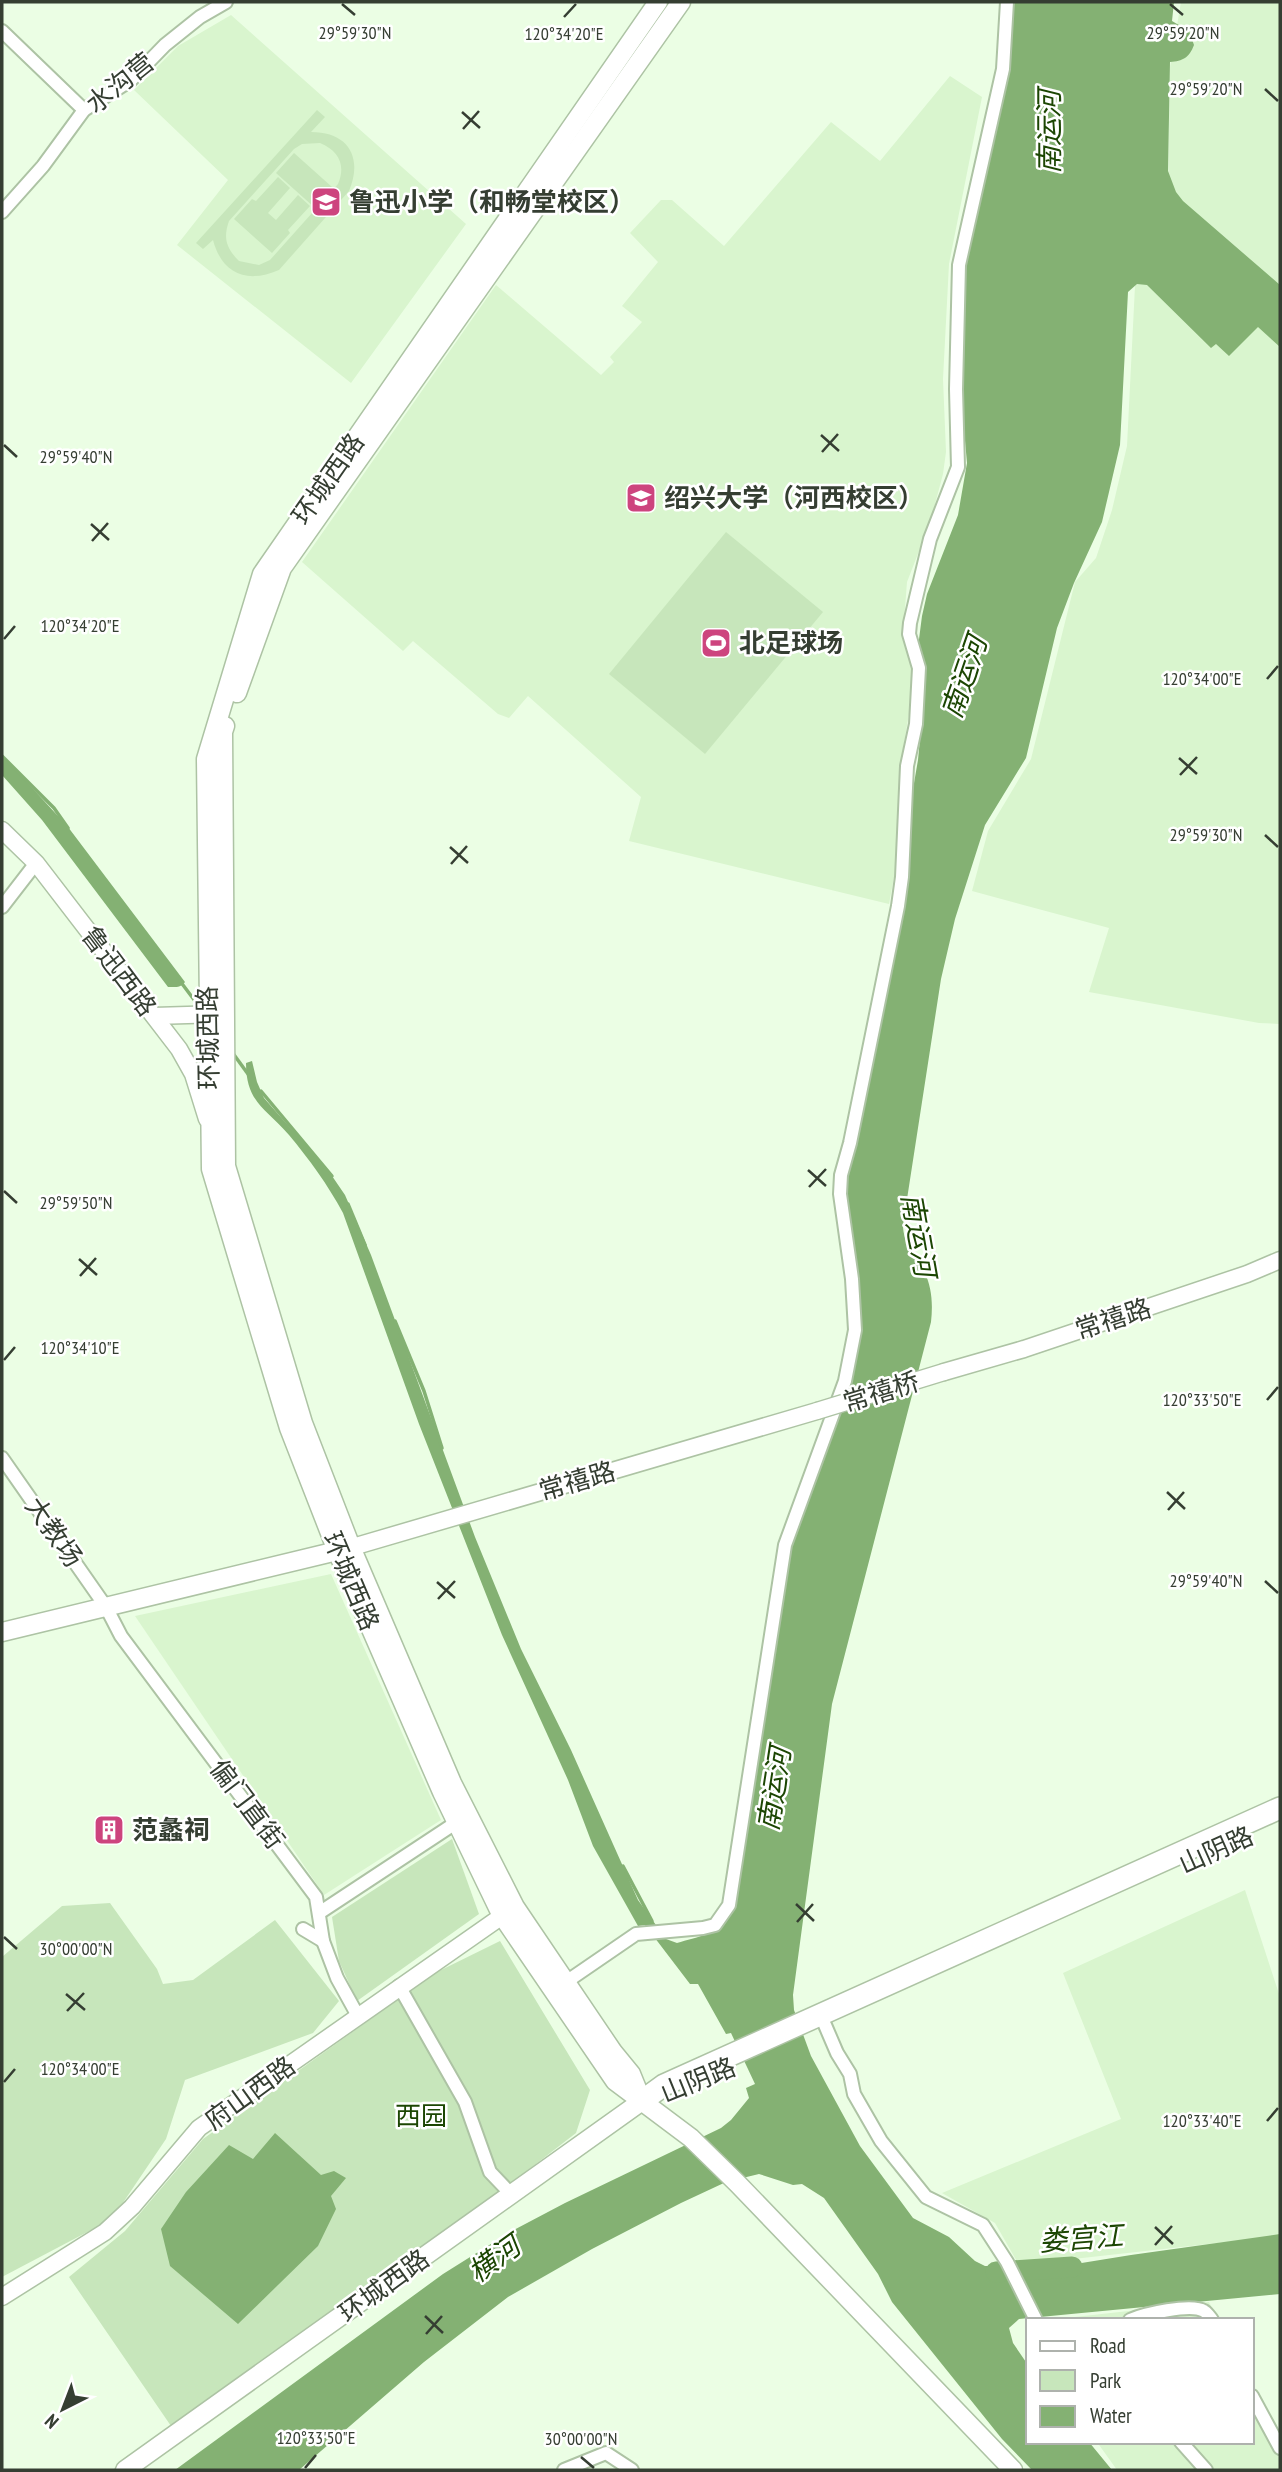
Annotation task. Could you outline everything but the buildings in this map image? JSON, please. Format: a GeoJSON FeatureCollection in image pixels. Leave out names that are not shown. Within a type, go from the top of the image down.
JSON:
{"type":"FeatureCollection","features":[{"type":"Feature","properties":{"kind":"main road","name":"环城西路"},"geometry":{"type":"LineString","coordinates":[[642,2101],[615,2081],[508,1911],[457,1822],[344,1549],[303,1423],[226,1166],[224,1068],[216,1014],[206,759],[262,574],[658,2]]}},
{"type":"Feature","properties":{"kind":"main road","name":"环城西路"},"geometry":{"type":"LineString","coordinates":[[215,991],[223,732],[282,568],[681,2]]}},
{"type":"Feature","properties":{"kind":"main road","name":"环城西路"},"geometry":{"type":"LineString","coordinates":[[216,1014],[209,1049],[211,1169],[289,1428],[508,1911],[566,1982],[612,2052],[631,2074],[642,2101]]}},
{"type":"Feature","properties":{"kind":"main road"},"geometry":{"type":"LineString","coordinates":[[2,1632],[344,1549]]}},
{"type":"Feature","properties":{"kind":"main road","name":"山阴路"},"geometry":{"type":"LineString","coordinates":[[642,2101],[673,2094],[736,2060],[1280,1808]]}},
{"type":"Feature","properties":{"kind":"main road","name":"山阴路"},"geometry":{"type":"LineString","coordinates":[[802,2029],[825,2025],[1280,1822]]}},
{"type":"Feature","properties":{"kind":"main road","name":"环城西路"},"geometry":{"type":"LineString","coordinates":[[125,2470],[642,2101]]}},
{"type":"Feature","properties":{"kind":"main road"},"geometry":{"type":"LineString","coordinates":[[642,2101],[691,2138],[737,2183],[1013,2470]]}},
{"type":"Feature","properties":{"kind":"street","name":"水沟营"},"geometry":{"type":"LineString","coordinates":[[2,212],[43,166],[84,110],[131,80],[165,45],[200,17],[226,2]]}},
{"type":"Feature","properties":{"kind":"street"},"geometry":{"type":"LineString","coordinates":[[566,1982],[636,1934],[715,1925],[729,1905],[785,1545],[845,1381],[855,1330],[841,1175],[850,1143],[898,906],[907,766],[916,724],[919,668],[909,635],[910,623],[930,539],[958,467],[956,389],[960,265],[1003,69],[1007,2]]}},
{"type":"Feature","properties":{"kind":"street"},"geometry":{"type":"LineString","coordinates":[[2,31],[84,110]]}},
{"type":"Feature","properties":{"kind":"street","name":"鲁迅西路"},"geometry":{"type":"LineString","coordinates":[[2,830],[36,863],[179,1049],[193,1074],[210,1128]]}},
{"type":"Feature","properties":{"kind":"street"},"geometry":{"type":"LineString","coordinates":[[2,907],[36,863]]}},
{"type":"Feature","properties":{"kind":"street"},"geometry":{"type":"LineString","coordinates":[[154,1016],[216,1014]]}},
{"type":"Feature","properties":{"kind":"street","name":"常禧路"},"geometry":{"type":"LineString","coordinates":[[944,1372],[1024,1349],[1247,1274],[1280,1260]]}},
{"type":"Feature","properties":{"kind":"street","name":"常禧桥"},"geometry":{"type":"LineString","coordinates":[[817,1411],[944,1372]]}},
{"type":"Feature","properties":{"kind":"street","name":"常禧路"},"geometry":{"type":"LineString","coordinates":[[344,1549],[817,1411]]}},
{"type":"Feature","properties":{"kind":"street","name":"大教场"},"geometry":{"type":"LineString","coordinates":[[2,1458],[106,1607]]}},
{"type":"Feature","properties":{"kind":"street","name":"偏门直街"},"geometry":{"type":"LineString","coordinates":[[106,1607],[121,1636],[316,1897],[323,1941],[337,1978],[358,2015]]}},
{"type":"Feature","properties":{"kind":"street"},"geometry":{"type":"LineString","coordinates":[[319,1913],[457,1822]]}},
{"type":"Feature","properties":{"kind":"street","name":"府山西路"},"geometry":{"type":"LineString","coordinates":[[2,2297],[105,2232],[132,2207],[199,2128],[508,1911]]}},
{"type":"Feature","properties":{"kind":"street"},"geometry":{"type":"LineString","coordinates":[[303,1929],[323,1941]]}},
{"type":"Feature","properties":{"kind":"street"},"geometry":{"type":"LineString","coordinates":[[399,1986],[465,2102],[490,2172],[512,2195]]}},
{"type":"Feature","properties":{"kind":"street"},"geometry":{"type":"LineString","coordinates":[[825,2025],[850,2074],[853,2094],[881,2141],[926,2197],[983,2225],[1007,2262],[1035,2318]]}},
{"type":"Feature","properties":{"kind":"street"},"geometry":{"type":"LineString","coordinates":[[1135,2318],[1148,2313],[1197,2309],[1210,2318]]}},
{"type":"Feature","properties":{"kind":"street"},"geometry":{"type":"LineString","coordinates":[[1254,2400],[1280,2448]]}},
{"type":"Feature","properties":{"kind":"street"},"geometry":{"type":"LineString","coordinates":[[1183,2444],[1206,2470]]}},
{"type":"Feature","properties":{"kind":"street"},"geometry":{"type":"LineString","coordinates":[[564,2470],[606,2453],[632,2470]]}},
{"type":"Feature","properties":{"kind":"shaded area"},"geometry":{"type":"Polygon","coordinates":[[[1181,2],[1280,2],[1280,1024],[1259,1023],[1089,992],[1109,928],[972,891],[988,831],[1031,759],[1075,582],[1096,558],[1112,510],[1127,446],[1135,286],[1168,183],[1170,67],[1181,2]]]}},
{"type":"Feature","properties":{"kind":"shaded area","name":"鲁迅小学（和畅堂校区）"},"geometry":{"type":"Polygon","coordinates":[[[231,15],[466,224],[351,383],[177,245],[228,180],[134,90],[178,46],[231,15]]]}},
{"type":"Feature","properties":{"kind":"shaded area","name":"绍兴大学（河西校区）"},"geometry":{"type":"Polygon","coordinates":[[[950,76],[982,97],[949,264],[943,379],[946,452],[943,474],[930,523],[907,582],[903,634],[915,678],[900,767],[895,872],[889,904],[629,841],[641,797],[528,696],[509,718],[498,714],[413,641],[403,651],[302,562],[496,285],[601,375],[614,362],[610,357],[642,322],[622,306],[658,262],[630,233],[661,200],[672,200],[724,246],[831,122],[880,161],[950,76]]]}},
{"type":"Feature","properties":{"kind":"shaded area"},"geometry":{"type":"Polygon","coordinates":[[[331,1574],[441,1820],[324,1895],[135,1616],[331,1574]]]}},
{"type":"Feature","properties":{"kind":"shaded area"},"geometry":{"type":"Polygon","coordinates":[[[1245,1890],[1280,1997],[1280,2236],[1019,2265],[995,2223],[942,2193],[1121,2119],[1063,1973],[1245,1890]]]}},
{"type":"Feature","properties":{"kind":"shaded area"},"geometry":{"type":"Polygon","coordinates":[[[1209,2302],[1217,2318],[1066,2318],[1209,2302]]]}},
{"type":"Feature","properties":{"kind":"shaded area"},"geometry":{"type":"Polygon","coordinates":[[[1254,2387],[1280,2443],[1280,2470],[1117,2470],[1098,2444],[1254,2444],[1254,2387]]]}},
{"type":"Feature","properties":{"kind":"green space"},"geometry":{"type":"Polygon","coordinates":[[[317,110],[325,117],[311,132],[324,133],[343,142],[353,158],[353,179],[349,191],[279,270],[246,276],[229,268],[217,252],[213,240],[203,249],[196,243],[317,110]],[[320,143],[302,144],[294,149],[229,221],[227,243],[239,261],[259,265],[270,260],[338,184],[341,165],[336,154],[320,143]]]}},
{"type":"Feature","properties":{"kind":"green space"},"geometry":{"type":"Polygon","coordinates":[[[294,153],[332,187],[314,207],[276,173],[294,153]]]}},
{"type":"Feature","properties":{"kind":"green space"},"geometry":{"type":"Polygon","coordinates":[[[278,177],[290,188],[268,213],[276,220],[298,195],[310,206],[272,253],[234,219],[252,199],[256,201],[278,177]]]}},
{"type":"Feature","properties":{"kind":"green space","name":"北足球场"},"geometry":{"type":"Polygon","coordinates":[[[726,532],[823,612],[705,754],[609,674],[726,532]]]}},
{"type":"Feature","properties":{"kind":"green space"},"geometry":{"type":"Polygon","coordinates":[[[452,1839],[479,1914],[357,2001],[339,1961],[332,1917],[452,1839]]]}},
{"type":"Feature","properties":{"kind":"green space"},"geometry":{"type":"Polygon","coordinates":[[[110,1903],[157,1969],[163,1984],[193,1980],[275,1920],[339,2001],[313,2033],[185,2080],[166,2139],[112,2219],[2,2277],[2,1957],[62,1906],[110,1903]]]}},
{"type":"Feature","properties":{"kind":"green space","name":"西园"},"geometry":{"type":"Polygon","coordinates":[[[500,1941],[590,2090],[576,2133],[480,2207],[171,2426],[69,2277],[125,2231],[203,2139],[435,1973],[500,1941]]]}},
{"type":"Feature","properties":{"kind":"water"},"geometry":{"type":"Polygon","coordinates":[[[1011,2],[1174,2],[1172,21],[1189,31],[1194,45],[1185,58],[1170,62],[1168,171],[1176,192],[1183,201],[1280,285],[1280,347],[1258,327],[1229,356],[1216,344],[1211,348],[1147,285],[1137,284],[1128,292],[1120,445],[1102,522],[1057,628],[1026,758],[985,825],[955,919],[941,979],[903,1225],[908,1244],[929,1283],[931,1322],[832,1704],[793,1995],[794,2010],[811,2056],[860,2146],[913,2218],[949,2237],[975,2261],[985,2266],[1022,2266],[1026,2272],[1280,2234],[1280,2294],[1019,2319],[1009,2328],[1013,2343],[1026,2362],[1026,2444],[1091,2444],[1112,2470],[1032,2470],[1002,2439],[892,2302],[878,2274],[824,2198],[802,2184],[793,2185],[759,2174],[726,2182],[681,2203],[508,2297],[424,2362],[299,2470],[175,2470],[443,2274],[510,2232],[721,2128],[749,2098],[746,2088],[755,2084],[731,2033],[726,2034],[698,1984],[690,1984],[645,1925],[638,1926],[593,1846],[568,1780],[502,1635],[419,1424],[343,1213],[304,1153],[259,1104],[249,1087],[246,1063],[252,1061],[264,1098],[330,1173],[345,1195],[371,1255],[475,1537],[521,1649],[571,1750],[638,1900],[666,1939],[677,1943],[714,1930],[730,1914],[787,1554],[853,1346],[842,1199],[918,760],[921,728],[918,647],[922,616],[927,594],[958,515],[967,463],[960,385],[962,269],[1011,2]]]}},
{"type":"Feature","properties":{"kind":"water"},"geometry":{"type":"Polygon","coordinates":[[[2,755],[68,827],[185,982],[183,984],[168,987],[42,820],[2,775],[2,755]]]}},
{"type":"Feature","properties":{"kind":"water"},"geometry":{"type":"Polygon","coordinates":[[[275,2133],[321,2175],[334,2171],[346,2178],[331,2196],[336,2209],[318,2246],[238,2324],[170,2266],[161,2229],[186,2192],[229,2145],[253,2159],[275,2133]]]}},
{"type":"Feature","properties":{"kind":"waterway"},"geometry":{"type":"LineString","coordinates":[[2,756],[54,808],[68,828]]}},
{"type":"Feature","properties":{"kind":"waterway"},"geometry":{"type":"LineString","coordinates":[[180,981],[201,1009]]}},
{"type":"Feature","properties":{"kind":"waterway"},"geometry":{"type":"LineString","coordinates":[[232,1052],[248,1074]]}},
{"type":"Feature","properties":{"kind":"waterway"},"geometry":{"type":"LineString","coordinates":[[261,1091],[332,1176]]}},
{"type":"Feature","properties":{"kind":"waterway"},"geometry":{"type":"LineString","coordinates":[[348,1204],[365,1245]]}},
{"type":"Feature","properties":{"kind":"waterway"},"geometry":{"type":"LineString","coordinates":[[395,1321],[424,1391],[442,1448]]}},
{"type":"Feature","properties":{"kind":"waterway"},"geometry":{"type":"LineString","coordinates":[[623,1866],[652,1921]]}},
{"type":"Feature","properties":{"kind":"waterway","name":"娄宫江"},"geometry":{"type":"LineString","coordinates":[[996,2272],[1072,2267]]}},
{"type":"Feature","properties":{"kind":"place","name":"鲁迅小学（和畅堂校区）"},"geometry":{"type":"Point","coordinates":[326,202]}},
{"type":"Feature","properties":{"kind":"place","name":"绍兴大学（河西校区）"},"geometry":{"type":"Point","coordinates":[641,498]}},
{"type":"Feature","properties":{"kind":"place","name":"北足球场"},"geometry":{"type":"Point","coordinates":[716,643]}},
{"type":"Feature","properties":{"kind":"place","name":"范蠡祠"},"geometry":{"type":"Point","coordinates":[109,1830]}},
{"type":"Feature","properties":{"kind":"water label","name":"南运河"},"geometry":{"type":"Point","coordinates":[1049,132]}},
{"type":"Feature","properties":{"kind":"water label","name":"南运河"},"geometry":{"type":"Point","coordinates":[964,677]}},
{"type":"Feature","properties":{"kind":"water label","name":"南运河"},"geometry":{"type":"Point","coordinates":[919,1235]}},
{"type":"Feature","properties":{"kind":"water label","name":"南运河"},"geometry":{"type":"Point","coordinates":[774,1789]}},
{"type":"Feature","properties":{"kind":"water label","name":"横河"},"geometry":{"type":"Point","coordinates":[494,2259]}}]}
